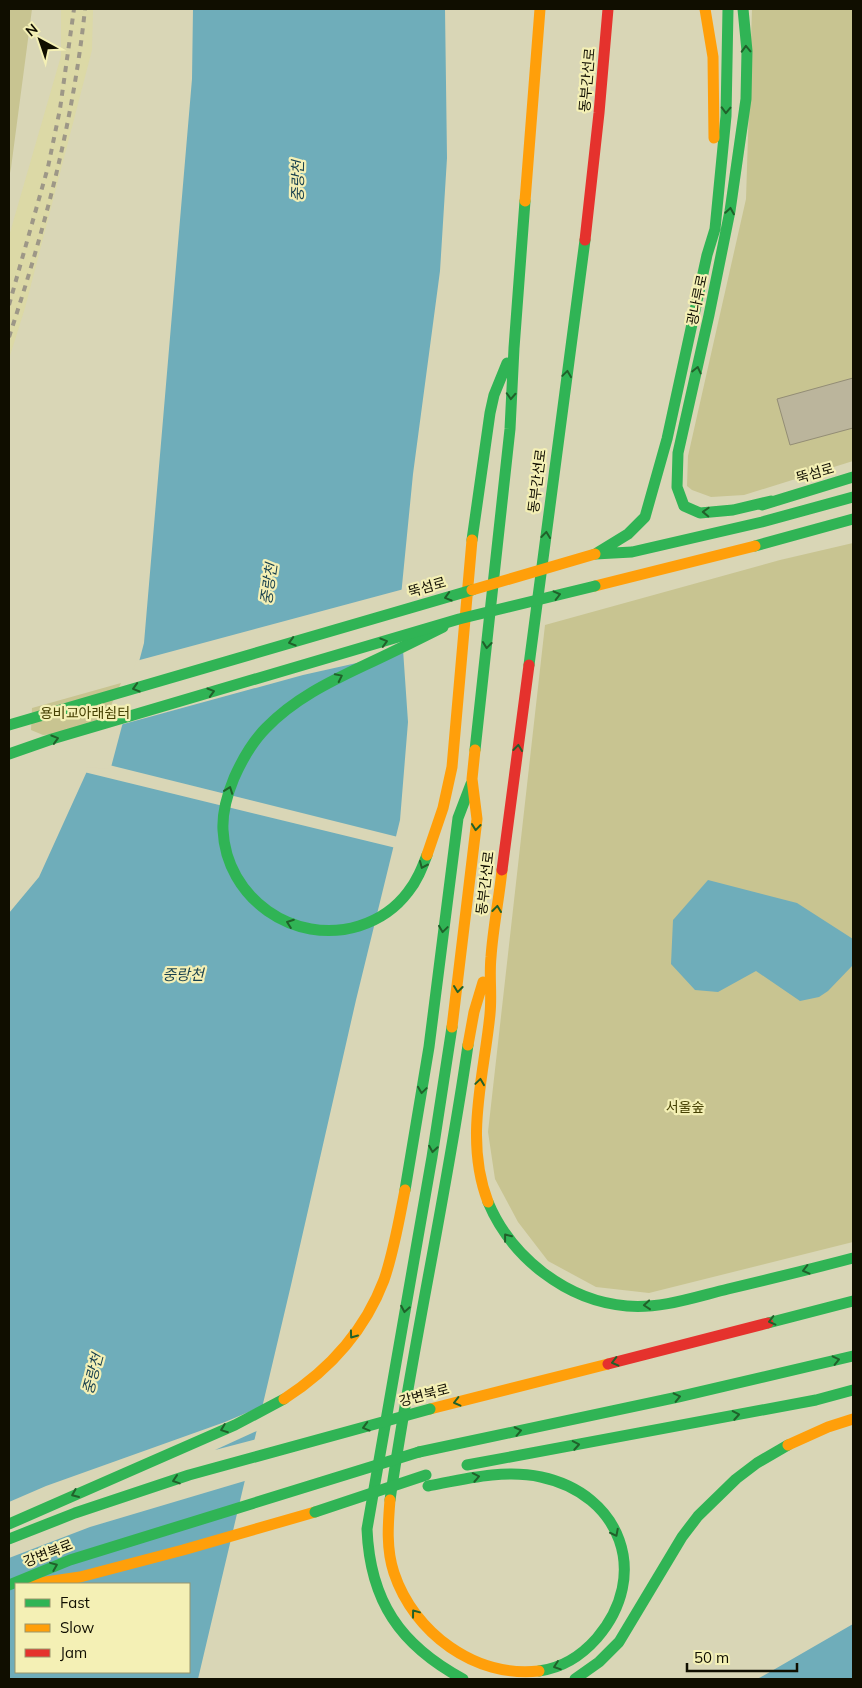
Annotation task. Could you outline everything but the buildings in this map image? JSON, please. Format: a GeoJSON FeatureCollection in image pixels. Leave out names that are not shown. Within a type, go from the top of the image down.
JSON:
{"type":"FeatureCollection","features":[{"type":"Feature","properties":{"kind":"main road"},"geometry":{"type":"LineString","coordinates":[[463,1679],[450,1673],[421,1653],[394,1622],[382,1603],[376,1587],[366,1542],[370,1508],[432,1157],[454,1016],[477,819],[472,779],[510,429],[514,348],[540,9]]}},
{"type":"Feature","properties":{"kind":"main road","name":"동부간선로"},"geometry":{"type":"LineString","coordinates":[[491,957],[586,234],[608,9]]}},
{"type":"Feature","properties":{"kind":"main road"},"geometry":{"type":"LineString","coordinates":[[705,9],[712,56],[715,106],[707,255]]}},
{"type":"Feature","properties":{"kind":"main road","name":"광나루로"},"geometry":{"type":"LineString","coordinates":[[596,554],[628,534],[645,517],[667,438],[707,255],[715,229],[725,125],[728,9]]}},
{"type":"Feature","properties":{"kind":"main road","name":"광나루로"},"geometry":{"type":"LineString","coordinates":[[744,9],[747,51],[746,99],[730,211],[678,453],[677,487],[684,506],[700,513],[733,510],[771,501]]}},
{"type":"Feature","properties":{"kind":"main road"},"geometry":{"type":"LineString","coordinates":[[460,619],[314,690],[292,704],[267,727],[256,741],[238,770],[226,798],[222,829],[227,857],[238,880],[253,900],[274,917],[286,923],[312,930],[339,930],[366,924],[379,918],[404,898],[414,884],[425,861],[436,832],[452,768],[472,540],[491,410],[493,400],[514,348]]}},
{"type":"Feature","properties":{"kind":"main road","name":"뚝섬로"},"geometry":{"type":"LineString","coordinates":[[9,724],[596,554],[735,517],[771,501],[853,477]]}},
{"type":"Feature","properties":{"kind":"main road"},"geometry":{"type":"LineString","coordinates":[[596,554],[632,552],[762,522],[853,497]]}},
{"type":"Feature","properties":{"kind":"main road"},"geometry":{"type":"LineString","coordinates":[[9,754],[62,736],[460,619],[739,550],[853,519]]}},
{"type":"Feature","properties":{"kind":"main road"},"geometry":{"type":"LineString","coordinates":[[9,1524],[237,1424],[288,1398],[334,1360],[373,1304],[384,1282],[390,1261],[414,1142],[458,818],[472,779]]}},
{"type":"Feature","properties":{"kind":"main road"},"geometry":{"type":"LineString","coordinates":[[491,957],[490,1020],[479,1092],[476,1124],[477,1151],[480,1179],[488,1204],[501,1229],[518,1252],[541,1271],[565,1287],[589,1298],[616,1304],[641,1306],[691,1298],[853,1258]]}},
{"type":"Feature","properties":{"kind":"main road"},"geometry":{"type":"LineString","coordinates":[[39,1583],[80,1577],[192,1547],[315,1512],[393,1489],[430,1478],[520,1474],[547,1478],[584,1494],[610,1523],[622,1546],[624,1569],[623,1583],[609,1622],[593,1643],[560,1666],[529,1672],[496,1668],[477,1662],[436,1638],[416,1616],[408,1605],[396,1580],[389,1551],[388,1519],[393,1489],[407,1397],[458,1120],[472,1019],[491,957]]}},
{"type":"Feature","properties":{"kind":"main road","name":"강변북로"},"geometry":{"type":"LineString","coordinates":[[9,1539],[75,1513],[189,1476],[430,1409],[853,1301]]}},
{"type":"Feature","properties":{"kind":"main road","name":"강변북로"},"geometry":{"type":"LineString","coordinates":[[16,1583],[87,1554],[419,1452],[668,1399],[853,1356]]}},
{"type":"Feature","properties":{"kind":"main road"},"geometry":{"type":"LineString","coordinates":[[454,1468],[816,1400],[853,1390]]}},
{"type":"Feature","properties":{"kind":"main road"},"geometry":{"type":"LineString","coordinates":[[575,1679],[599,1663],[614,1648],[682,1537],[692,1523],[718,1495],[750,1468],[785,1444],[825,1427],[853,1419]]}},
{"type":"Feature","properties":{"kind":"shaded area"},"geometry":{"type":"Polygon","coordinates":[[[61,9],[93,9],[92,50],[25,308],[9,359],[9,236],[61,56],[61,9]]]}},
{"type":"Feature","properties":{"kind":"green space"},"geometry":{"type":"Polygon","coordinates":[[[9,9],[32,9],[9,178],[9,9]]]}},
{"type":"Feature","properties":{"kind":"green space"},"geometry":{"type":"Polygon","coordinates":[[[752,9],[853,9],[853,461],[744,495],[711,497],[692,490],[687,486],[688,456],[746,199],[752,9]]]}},
{"type":"Feature","properties":{"kind":"green space","name":"서울숲"},"geometry":{"type":"Polygon","coordinates":[[[853,543],[853,1242],[649,1293],[596,1287],[548,1261],[518,1222],[495,1179],[488,1132],[545,625],[780,560],[853,543]]]}},
{"type":"Feature","properties":{"kind":"green space","name":"용비교아래쉼터"},"geometry":{"type":"Polygon","coordinates":[[[121,683],[100,730],[43,735],[31,730],[32,708],[121,683]]]}},
{"type":"Feature","properties":{"kind":"water","name":"중랑천"},"geometry":{"type":"Polygon","coordinates":[[[193,9],[445,9],[447,158],[440,271],[413,474],[400,606],[408,722],[400,820],[356,1000],[198,1679],[9,1679],[9,913],[39,877],[88,769],[110,771],[144,643],[192,79],[193,9]]]}},
{"type":"Feature","properties":{"kind":"water"},"geometry":{"type":"Polygon","coordinates":[[[708,880],[797,903],[853,939],[853,965],[828,991],[819,997],[800,1001],[756,971],[718,992],[695,990],[671,964],[673,920],[708,880]]]}},
{"type":"Feature","properties":{"kind":"water"},"geometry":{"type":"Polygon","coordinates":[[[853,1624],[853,1679],[757,1679],[761,1677],[853,1624]]]}},
{"type":"Feature","properties":{"kind":"pier"},"geometry":{"type":"Polygon","coordinates":[[[404,589],[403,607],[406,652],[303,675],[120,725],[136,661],[404,589]]]}},
{"type":"Feature","properties":{"kind":"pier"},"geometry":{"type":"Polygon","coordinates":[[[109,765],[398,837],[396,848],[84,772],[87,767],[108,769],[109,765]]]}},
{"type":"Feature","properties":{"kind":"pier"},"geometry":{"type":"Polygon","coordinates":[[[265,1405],[259,1430],[215,1450],[257,1439],[248,1480],[90,1527],[9,1558],[9,1502],[46,1486],[225,1422],[265,1405]]]}},
{"type":"Feature","properties":{"kind":"railway"},"geometry":{"type":"LineString","coordinates":[[9,305],[48,167],[60,109],[74,9]]}},
{"type":"Feature","properties":{"kind":"railway"},"geometry":{"type":"LineString","coordinates":[[9,337],[46,215],[56,175],[73,93],[85,9]]}},
{"type":"Feature","properties":{"kind":"traffic: fast"},"geometry":{"type":"LineString","coordinates":[[597,553],[628,534],[645,517],[667,439],[707,255],[715,229],[726,116],[728,9]]}},
{"type":"Feature","properties":{"kind":"traffic: fast"},"geometry":{"type":"LineString","coordinates":[[743,9],[747,51],[746,99],[730,211],[678,453],[677,487],[684,506],[700,513],[733,510],[771,501]]}},
{"type":"Feature","properties":{"kind":"traffic: fast"},"geometry":{"type":"LineString","coordinates":[[475,750],[510,429],[525,201]]}},
{"type":"Feature","properties":{"kind":"traffic: fast"},"geometry":{"type":"LineString","coordinates":[[529,665],[585,240]]}},
{"type":"Feature","properties":{"kind":"traffic: fast"},"geometry":{"type":"LineString","coordinates":[[472,540],[490,413],[494,395],[507,363]]}},
{"type":"Feature","properties":{"kind":"traffic: fast"},"geometry":{"type":"LineString","coordinates":[[762,505],[853,477]]}},
{"type":"Feature","properties":{"kind":"traffic: fast"},"geometry":{"type":"LineString","coordinates":[[595,554],[632,552],[762,522],[853,497]]}},
{"type":"Feature","properties":{"kind":"traffic: fast"},"geometry":{"type":"LineString","coordinates":[[755,546],[853,519]]}},
{"type":"Feature","properties":{"kind":"traffic: fast"},"geometry":{"type":"LineString","coordinates":[[9,754],[52,739],[459,619],[595,586]]}},
{"type":"Feature","properties":{"kind":"traffic: fast"},"geometry":{"type":"LineString","coordinates":[[9,725],[472,590]]}},
{"type":"Feature","properties":{"kind":"traffic: fast"},"geometry":{"type":"LineString","coordinates":[[427,855],[411,888],[386,913],[359,926],[335,930],[311,929],[288,922],[268,911],[250,896],[236,876],[227,854],[223,816],[229,791],[244,758],[256,739],[288,708],[325,685],[443,627]]}},
{"type":"Feature","properties":{"kind":"traffic: fast"},"geometry":{"type":"LineString","coordinates":[[405,1190],[429,1047],[458,818],[471,784]]}},
{"type":"Feature","properties":{"kind":"traffic: fast"},"geometry":{"type":"LineString","coordinates":[[452,1027],[432,1157],[367,1529],[369,1555],[374,1578],[392,1618],[406,1636],[422,1651],[441,1666],[463,1679]]}},
{"type":"Feature","properties":{"kind":"traffic: fast"},"geometry":{"type":"LineString","coordinates":[[390,1500],[408,1386],[450,1159],[468,1045]]}},
{"type":"Feature","properties":{"kind":"traffic: fast"},"geometry":{"type":"LineString","coordinates":[[488,1202],[498,1222],[511,1241],[543,1273],[583,1295],[604,1302],[627,1306],[652,1306],[678,1302],[853,1258]]}},
{"type":"Feature","properties":{"kind":"traffic: fast"},"geometry":{"type":"LineString","coordinates":[[768,1323],[853,1301]]}},
{"type":"Feature","properties":{"kind":"traffic: fast"},"geometry":{"type":"LineString","coordinates":[[419,1452],[678,1397],[853,1356]]}},
{"type":"Feature","properties":{"kind":"traffic: fast"},"geometry":{"type":"LineString","coordinates":[[467,1465],[816,1400],[853,1390]]}},
{"type":"Feature","properties":{"kind":"traffic: fast"},"geometry":{"type":"LineString","coordinates":[[9,1524],[235,1425],[284,1399]]}},
{"type":"Feature","properties":{"kind":"traffic: fast"},"geometry":{"type":"LineString","coordinates":[[9,1539],[75,1513],[189,1475],[430,1409]]}},
{"type":"Feature","properties":{"kind":"traffic: fast"},"geometry":{"type":"LineString","coordinates":[[575,1679],[599,1662],[619,1642],[682,1537],[698,1516],[736,1479],[757,1463],[788,1445]]}},
{"type":"Feature","properties":{"kind":"traffic: fast"},"geometry":{"type":"LineString","coordinates":[[9,1585],[70,1560],[419,1452]]}},
{"type":"Feature","properties":{"kind":"traffic: fast"},"geometry":{"type":"LineString","coordinates":[[428,1486],[499,1474],[541,1477],[569,1486],[591,1500],[608,1519],[619,1540],[624,1564],[622,1589],[613,1614],[597,1638],[585,1650],[564,1664],[539,1671]]}},
{"type":"Feature","properties":{"kind":"traffic: fast"},"geometry":{"type":"LineString","coordinates":[[315,1512],[426,1475]]}},
{"type":"Feature","properties":{"kind":"traffic: slow"},"geometry":{"type":"LineString","coordinates":[[525,201],[540,9]]}},
{"type":"Feature","properties":{"kind":"traffic: slow"},"geometry":{"type":"LineString","coordinates":[[705,9],[713,57],[714,138]]}},
{"type":"Feature","properties":{"kind":"traffic: slow"},"geometry":{"type":"LineString","coordinates":[[427,855],[443,808],[452,767],[472,540]]}},
{"type":"Feature","properties":{"kind":"traffic: slow"},"geometry":{"type":"LineString","coordinates":[[595,586],[755,546]]}},
{"type":"Feature","properties":{"kind":"traffic: slow"},"geometry":{"type":"LineString","coordinates":[[472,590],[595,554]]}},
{"type":"Feature","properties":{"kind":"traffic: slow"},"geometry":{"type":"LineString","coordinates":[[452,1027],[477,819],[472,779],[475,750]]}},
{"type":"Feature","properties":{"kind":"traffic: slow"},"geometry":{"type":"LineString","coordinates":[[488,1202],[481,1179],[477,1155],[478,1108],[490,1014],[490,964],[502,870]]}},
{"type":"Feature","properties":{"kind":"traffic: slow"},"geometry":{"type":"LineString","coordinates":[[468,1045],[474,1012],[483,982]]}},
{"type":"Feature","properties":{"kind":"traffic: slow"},"geometry":{"type":"LineString","coordinates":[[284,1399],[330,1362],[344,1347],[367,1316],[388,1269],[405,1190]]}},
{"type":"Feature","properties":{"kind":"traffic: slow"},"geometry":{"type":"LineString","coordinates":[[430,1409],[608,1364]]}},
{"type":"Feature","properties":{"kind":"traffic: slow"},"geometry":{"type":"LineString","coordinates":[[788,1445],[828,1427],[853,1419]]}},
{"type":"Feature","properties":{"kind":"traffic: slow"},"geometry":{"type":"LineString","coordinates":[[390,1500],[388,1536],[391,1564],[403,1595],[416,1615],[450,1647],[470,1659],[492,1667],[515,1671],[539,1671]]}},
{"type":"Feature","properties":{"kind":"traffic: slow"},"geometry":{"type":"LineString","coordinates":[[39,1583],[80,1577],[315,1512]]}},
{"type":"Feature","properties":{"kind":"traffic: jam"},"geometry":{"type":"LineString","coordinates":[[585,240],[608,9]]}},
{"type":"Feature","properties":{"kind":"traffic: jam"},"geometry":{"type":"LineString","coordinates":[[502,870],[529,665]]}},
{"type":"Feature","properties":{"kind":"traffic: jam"},"geometry":{"type":"LineString","coordinates":[[608,1364],[768,1323]]}}]}
